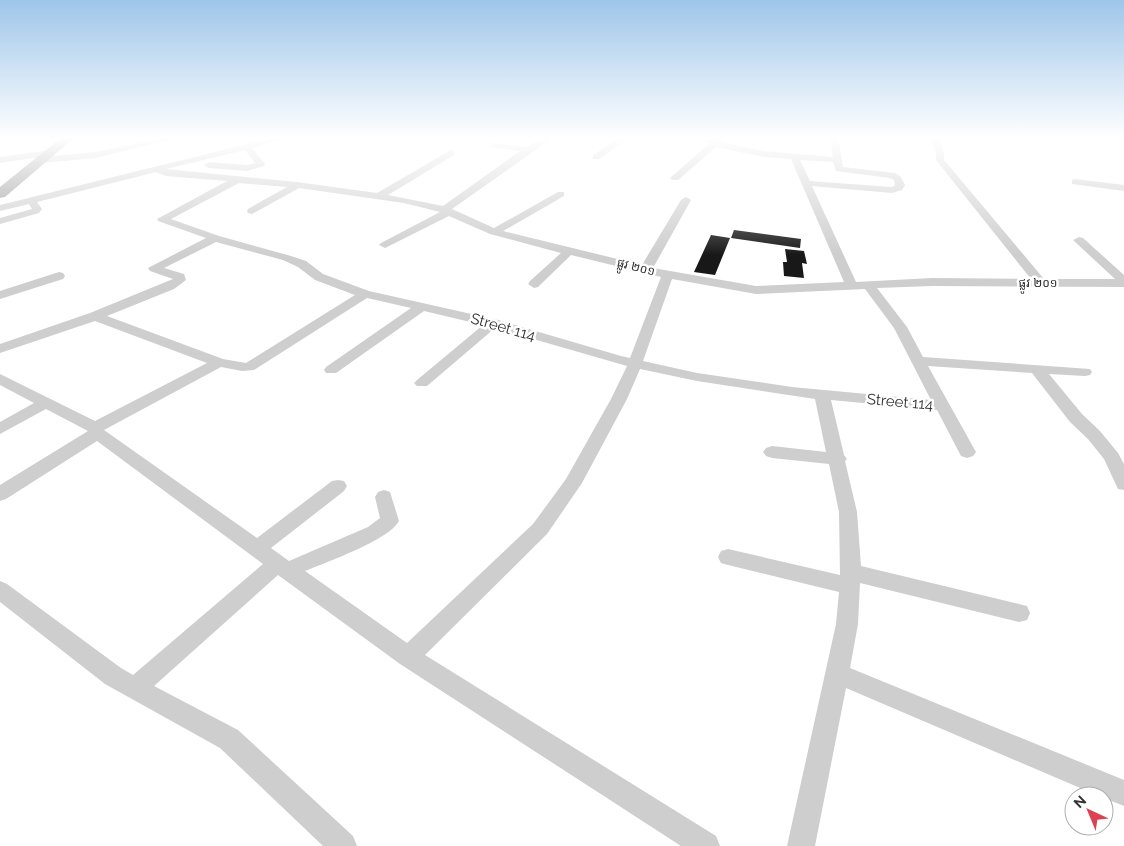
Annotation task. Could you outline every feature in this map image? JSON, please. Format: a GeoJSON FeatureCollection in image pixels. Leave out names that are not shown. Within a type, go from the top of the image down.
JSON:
{"type":"FeatureCollection","features":[{"type":"Feature","properties":{"kind":"highway"},"geometry":{"type":"LineString","coordinates":[[0,194],[5,186],[18,176]]}},
{"type":"Feature","properties":{"kind":"street"},"geometry":{"type":"LineString","coordinates":[[0,208],[127,176]]}},
{"type":"Feature","properties":{"kind":"street","name":"ផ្លូវ ២០១"},"geometry":{"type":"LineString","coordinates":[[208,176],[404,200],[447,211],[494,232],[668,275],[756,290],[932,282],[1124,282]]}},
{"type":"Feature","properties":{"kind":"street"},"geometry":{"type":"LineString","coordinates":[[378,197],[412,176]]}},
{"type":"Feature","properties":{"kind":"street"},"geometry":{"type":"LineString","coordinates":[[385,245],[447,211],[493,176]]}},
{"type":"Feature","properties":{"kind":"street"},"geometry":{"type":"LineString","coordinates":[[802,176],[852,287]]}},
{"type":"Feature","properties":{"kind":"street"},"geometry":{"type":"LineString","coordinates":[[841,176],[843,186]]}},
{"type":"Feature","properties":{"kind":"street"},"geometry":{"type":"LineString","coordinates":[[805,183],[892,190],[899,188],[900,185],[898,179],[894,176]]}},
{"type":"Feature","properties":{"kind":"street"},"geometry":{"type":"LineString","coordinates":[[954,176],[1041,283]]}},
{"type":"Feature","properties":{"kind":"street","name":"Street 114"},"geometry":{"type":"LineString","coordinates":[[239,179],[162,219],[215,238],[287,258],[302,264],[319,277],[365,294],[493,323],[553,342],[635,364],[740,384],[822,396],[942,406]]}},
{"type":"Feature","properties":{"kind":"street"},"geometry":{"type":"LineString","coordinates":[[1076,182],[1124,188]]}},
{"type":"Feature","properties":{"kind":"street"},"geometry":{"type":"LineString","coordinates":[[252,211],[297,186]]}},
{"type":"Feature","properties":{"kind":"street"},"geometry":{"type":"LineString","coordinates":[[494,232],[562,194]]}},
{"type":"Feature","properties":{"kind":"street"},"geometry":{"type":"LineString","coordinates":[[0,220],[35,211],[37,209],[31,200]]}},
{"type":"Feature","properties":{"kind":"street"},"geometry":{"type":"LineString","coordinates":[[646,269],[686,200]]}},
{"type":"Feature","properties":{"kind":"street"},"geometry":{"type":"LineString","coordinates":[[0,349],[95,316],[180,280],[180,277],[154,269],[215,238]]}},
{"type":"Feature","properties":{"kind":"street"},"geometry":{"type":"LineString","coordinates":[[1079,240],[1124,282]]}},
{"type":"Feature","properties":{"kind":"street"},"geometry":{"type":"LineString","coordinates":[[534,284],[569,251]]}},
{"type":"Feature","properties":{"kind":"street"},"geometry":{"type":"LineString","coordinates":[[408,657],[540,529],[573,483],[619,399],[635,364],[668,275]]}},
{"type":"Feature","properties":{"kind":"street"},"geometry":{"type":"LineString","coordinates":[[0,295],[58,276]]}},
{"type":"Feature","properties":{"kind":"street"},"geometry":{"type":"LineString","coordinates":[[870,286],[900,327],[967,452]]}},
{"type":"Feature","properties":{"kind":"street"},"geometry":{"type":"LineString","coordinates":[[95,316],[219,362],[242,367],[249,366],[269,356],[365,294]]}},
{"type":"Feature","properties":{"kind":"street"},"geometry":{"type":"LineString","coordinates":[[332,370],[422,307]]}},
{"type":"Feature","properties":{"kind":"street"},"geometry":{"type":"LineString","coordinates":[[422,383],[493,323]]}},
{"type":"Feature","properties":{"kind":"street"},"geometry":{"type":"LineString","coordinates":[[918,361],[1086,372]]}},
{"type":"Feature","properties":{"kind":"street"},"geometry":{"type":"LineString","coordinates":[[0,494],[96,430],[219,362]]}},
{"type":"Feature","properties":{"kind":"street"},"geometry":{"type":"LineString","coordinates":[[1036,368],[1076,418],[1094,435],[1112,457],[1124,484]]}},
{"type":"Feature","properties":{"kind":"street"},"geometry":{"type":"LineString","coordinates":[[0,379],[96,430],[408,657],[706,846]]}},
{"type":"Feature","properties":{"kind":"street"},"geometry":{"type":"LineString","coordinates":[[801,846],[847,624],[850,579],[848,512],[838,459],[834,450],[822,396]]}},
{"type":"Feature","properties":{"kind":"street"},"geometry":{"type":"LineString","coordinates":[[0,429],[46,402]]}},
{"type":"Feature","properties":{"kind":"street"},"geometry":{"type":"LineString","coordinates":[[772,452],[838,459]]}},
{"type":"Feature","properties":{"kind":"street"},"geometry":{"type":"LineString","coordinates":[[257,548],[338,486]]}},
{"type":"Feature","properties":{"kind":"street"},"geometry":{"type":"LineString","coordinates":[[135,688],[283,567],[385,526],[390,521],[384,497]]}},
{"type":"Feature","properties":{"kind":"street"},"geometry":{"type":"LineString","coordinates":[[728,557],[1019,613]]}},
{"type":"Feature","properties":{"kind":"street"},"geometry":{"type":"LineString","coordinates":[[0,590],[113,676],[229,739],[343,846]]}},
{"type":"Feature","properties":{"kind":"street"},"geometry":{"type":"LineString","coordinates":[[836,673],[1124,793]]}},
{"type":"Feature","properties":{"kind":"building"},"geometry":{"type":"Polygon","coordinates":[[[734,230],[801,239],[800,248],[731,238],[734,230]]]}},
{"type":"Feature","properties":{"kind":"building"},"geometry":{"type":"Polygon","coordinates":[[[711,235],[730,238],[715,275],[694,272],[711,235]]]}},
{"type":"Feature","properties":{"kind":"building"},"geometry":{"type":"Polygon","coordinates":[[[785,249],[804,251],[807,264],[802,263],[804,278],[784,276],[783,262],[787,262],[785,249]]]}}]}
